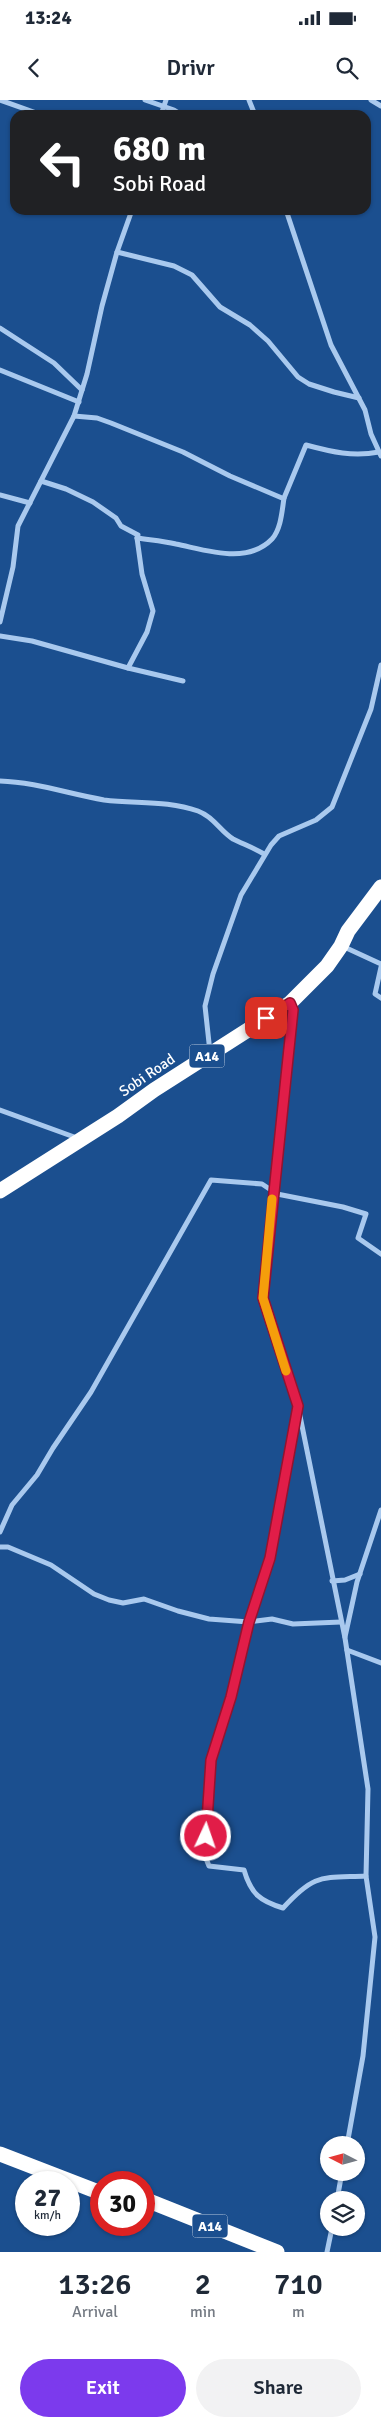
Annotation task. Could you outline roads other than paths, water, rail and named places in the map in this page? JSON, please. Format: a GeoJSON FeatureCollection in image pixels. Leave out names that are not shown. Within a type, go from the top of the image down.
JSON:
{"type":"FeatureCollection","features":[{"type":"Feature","properties":{"kind":"highway","name":"Sobi Road"},"geometry":{"type":"LineString","coordinates":[[0,1191],[82,1140],[154,1090],[290,1003],[326,966],[341,946],[348,931],[381,886]]}},
{"type":"Feature","properties":{"kind":"highway"},"geometry":{"type":"LineString","coordinates":[[0,2144],[90,2179]]}},
{"type":"Feature","properties":{"kind":"highway"},"geometry":{"type":"LineString","coordinates":[[0,2154],[90,2189]]}},
{"type":"Feature","properties":{"kind":"highway","name":"A14"},"geometry":{"type":"LineString","coordinates":[[155,2203],[276,2252]]}},
{"type":"Feature","properties":{"kind":"highway","name":"A14"},"geometry":{"type":"LineString","coordinates":[[155,2214],[252,2252]]}},
{"type":"Feature","properties":{"kind":"street"},"geometry":{"type":"LineString","coordinates":[[0,100],[15,103],[31,110]]}},
{"type":"Feature","properties":{"kind":"street"},"geometry":{"type":"LineString","coordinates":[[146,100],[172,110]]}},
{"type":"Feature","properties":{"kind":"street"},"geometry":{"type":"LineString","coordinates":[[162,110],[166,100]]}},
{"type":"Feature","properties":{"kind":"street"},"geometry":{"type":"LineString","coordinates":[[371,100],[381,106]]}},
{"type":"Feature","properties":{"kind":"street"},"geometry":{"type":"LineString","coordinates":[[0,622],[13,567],[18,526],[74,416],[117,252],[130,215]]}},
{"type":"Feature","properties":{"kind":"street"},"geometry":{"type":"LineString","coordinates":[[137,538],[212,553],[244,553],[256,549],[272,539],[278,529],[284,498],[306,445],[341,454],[380,454],[360,398],[332,344],[288,215]]}},
{"type":"Feature","properties":{"kind":"street"},"geometry":{"type":"LineString","coordinates":[[117,252],[174,266],[192,275],[220,307],[250,325],[268,341],[298,377],[309,384],[360,398]]}},
{"type":"Feature","properties":{"kind":"street"},"geometry":{"type":"LineString","coordinates":[[0,328],[12,338],[54,363],[82,390]]}},
{"type":"Feature","properties":{"kind":"street"},"geometry":{"type":"LineString","coordinates":[[0,370],[78,402]]}},
{"type":"Feature","properties":{"kind":"street"},"geometry":{"type":"LineString","coordinates":[[74,416],[97,418],[111,423],[183,452],[272,496],[284,498]]}},
{"type":"Feature","properties":{"kind":"street"},"geometry":{"type":"LineString","coordinates":[[41,481],[66,489],[93,502],[116,518],[121,526],[138,535],[142,574],[153,611],[144,639],[128,668]]}},
{"type":"Feature","properties":{"kind":"street"},"geometry":{"type":"LineString","coordinates":[[0,495],[30,503]]}},
{"type":"Feature","properties":{"kind":"street"},"geometry":{"type":"LineString","coordinates":[[0,636],[32,641],[128,668],[183,681]]}},
{"type":"Feature","properties":{"kind":"street"},"geometry":{"type":"LineString","coordinates":[[210,1055],[205,1006],[213,974],[241,895],[259,867],[264,854],[279,836],[316,820],[332,806],[370,709],[381,664]]}},
{"type":"Feature","properties":{"kind":"street"},"geometry":{"type":"LineString","coordinates":[[0,781],[24,781],[73,795],[110,800],[170,803],[206,815],[233,838],[264,854]]}},
{"type":"Feature","properties":{"kind":"street"},"geometry":{"type":"LineString","coordinates":[[341,946],[381,965],[375,988],[375,994],[381,998]]}},
{"type":"Feature","properties":{"kind":"street"},"geometry":{"type":"LineString","coordinates":[[290,1003],[293,1010],[263,1298],[298,1406],[345,1638],[368,1789],[366,1876],[375,1937],[364,2056],[349,2136]]}},
{"type":"Feature","properties":{"kind":"street"},"geometry":{"type":"LineString","coordinates":[[0,1110],[82,1140]]}},
{"type":"Feature","properties":{"kind":"street"},"geometry":{"type":"LineString","coordinates":[[0,1532],[12,1505],[37,1475],[91,1392],[211,1180],[262,1184],[277,1194],[343,1207],[366,1214],[358,1238],[381,1254]]}},
{"type":"Feature","properties":{"kind":"street"},"geometry":{"type":"LineString","coordinates":[[298,1406],[270,1558],[249,1622],[231,1697],[211,1760],[205,1856],[209,1866],[244,1870],[250,1889],[270,1904],[283,1908],[303,1887],[322,1878],[366,1876]]}},
{"type":"Feature","properties":{"kind":"street"},"geometry":{"type":"LineString","coordinates":[[345,1638],[360,1574],[381,1510]]}},
{"type":"Feature","properties":{"kind":"street"},"geometry":{"type":"LineString","coordinates":[[0,1547],[8,1547],[51,1565],[103,1598],[123,1603],[144,1599],[209,1619],[249,1622],[272,1619],[293,1624],[341,1622]]}},
{"type":"Feature","properties":{"kind":"street"},"geometry":{"type":"LineString","coordinates":[[332,1581],[346,1580],[360,1574]]}},
{"type":"Feature","properties":{"kind":"street"},"geometry":{"type":"LineString","coordinates":[[346,1650],[381,1663]]}},
{"type":"Feature","properties":{"kind":"street"},"geometry":{"type":"LineString","coordinates":[[328,2252],[331,2236]]}}]}
